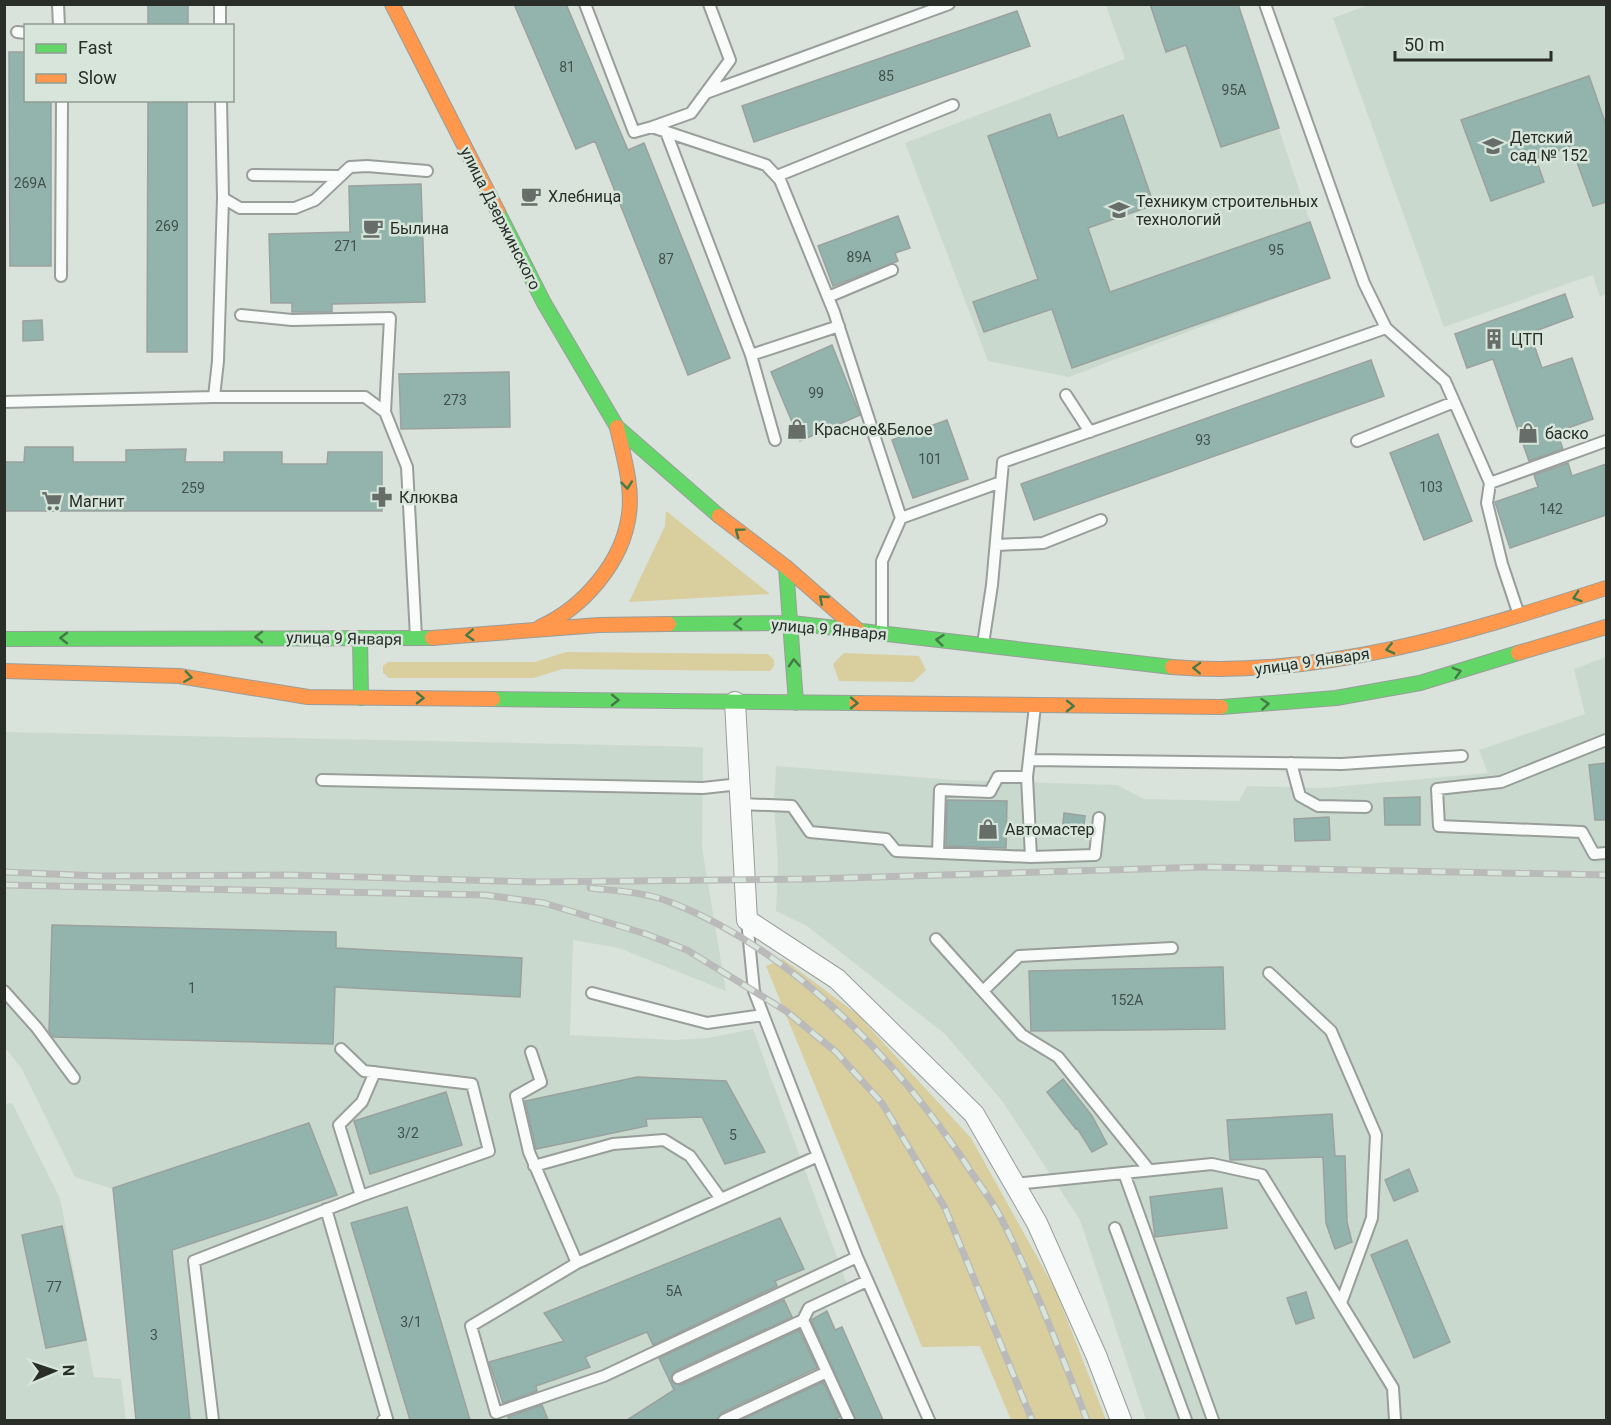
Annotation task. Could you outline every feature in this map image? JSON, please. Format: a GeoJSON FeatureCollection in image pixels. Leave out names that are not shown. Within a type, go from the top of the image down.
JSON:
{"type":"FeatureCollection","features":[{"type":"Feature","properties":{"kind":"main road","name":"улица Дзержинского"},"geometry":{"type":"LineString","coordinates":[[392,4],[544,303],[617,427],[723,520],[786,567],[859,631]]}},
{"type":"Feature","properties":{"kind":"main road","name":"улица Дзержинского"},"geometry":{"type":"LineString","coordinates":[[523,632],[551,624],[581,600],[605,572],[622,537],[629,514],[628,486],[617,427]]}},
{"type":"Feature","properties":{"kind":"main road"},"geometry":{"type":"LineString","coordinates":[[786,567],[792,622],[796,703]]}},
{"type":"Feature","properties":{"kind":"main road","name":"улица 9 Января"},"geometry":{"type":"LineString","coordinates":[[4,639],[416,639],[599,625],[792,622],[1175,668],[1251,670],[1332,661],[1394,649],[1519,615],[1606,588]]}},
{"type":"Feature","properties":{"kind":"main road"},"geometry":{"type":"LineString","coordinates":[[6,675],[179,676],[308,697],[1225,707],[1336,698],[1420,683],[1606,627]]}},
{"type":"Feature","properties":{"kind":"main road"},"geometry":{"type":"LineString","coordinates":[[360,638],[361,698]]}},
{"type":"Feature","properties":{"kind":"street"},"geometry":{"type":"LineString","coordinates":[[735,702],[747,920],[837,979],[974,1114],[1037,1223],[1096,1355],[1121,1420]]}},
{"type":"Feature","properties":{"kind":"lane"},"geometry":{"type":"LineString","coordinates":[[58,4],[59,24]]}},
{"type":"Feature","properties":{"kind":"lane"},"geometry":{"type":"LineString","coordinates":[[220,4],[220,24]]}},
{"type":"Feature","properties":{"kind":"lane"},"geometry":{"type":"LineString","coordinates":[[585,4],[634,132],[691,113],[730,60],[710,4]]}},
{"type":"Feature","properties":{"kind":"lane"},"geometry":{"type":"LineString","coordinates":[[705,93],[949,4]]}},
{"type":"Feature","properties":{"kind":"lane"},"geometry":{"type":"LineString","coordinates":[[1265,4],[1364,283],[1386,328],[1445,381],[1490,483],[1487,503],[1502,564],[1519,615]]}},
{"type":"Feature","properties":{"kind":"lane"},"geometry":{"type":"LineString","coordinates":[[61,276],[62,102]]}},
{"type":"Feature","properties":{"kind":"lane"},"geometry":{"type":"LineString","coordinates":[[214,397],[218,361],[223,198],[221,102]]}},
{"type":"Feature","properties":{"kind":"lane"},"geometry":{"type":"LineString","coordinates":[[777,176],[953,105]]}},
{"type":"Feature","properties":{"kind":"lane"},"geometry":{"type":"LineString","coordinates":[[652,127],[766,165],[777,176],[839,326],[901,518],[882,561],[882,634]]}},
{"type":"Feature","properties":{"kind":"lane"},"geometry":{"type":"LineString","coordinates":[[666,132],[751,355],[775,440]]}},
{"type":"Feature","properties":{"kind":"lane"},"geometry":{"type":"LineString","coordinates":[[223,198],[240,208],[295,208],[315,200],[350,167],[367,166],[427,171]]}},
{"type":"Feature","properties":{"kind":"lane"},"geometry":{"type":"LineString","coordinates":[[253,175],[338,176]]}},
{"type":"Feature","properties":{"kind":"lane"},"geometry":{"type":"LineString","coordinates":[[828,297],[892,270]]}},
{"type":"Feature","properties":{"kind":"lane"},"geometry":{"type":"LineString","coordinates":[[241,315],[292,320],[390,318],[385,412],[407,467],[416,639]]}},
{"type":"Feature","properties":{"kind":"lane"},"geometry":{"type":"LineString","coordinates":[[751,355],[839,326]]}},
{"type":"Feature","properties":{"kind":"lane"},"geometry":{"type":"LineString","coordinates":[[983,644],[996,545],[1003,462],[1386,328]]}},
{"type":"Feature","properties":{"kind":"lane"},"geometry":{"type":"LineString","coordinates":[[1066,395],[1090,432]]}},
{"type":"Feature","properties":{"kind":"lane"},"geometry":{"type":"LineString","coordinates":[[4,402],[214,397],[365,397],[385,412]]}},
{"type":"Feature","properties":{"kind":"lane"},"geometry":{"type":"LineString","coordinates":[[1357,441],[1454,402]]}},
{"type":"Feature","properties":{"kind":"lane"},"geometry":{"type":"LineString","coordinates":[[1490,483],[1606,441]]}},
{"type":"Feature","properties":{"kind":"lane"},"geometry":{"type":"LineString","coordinates":[[901,518],[1001,482]]}},
{"type":"Feature","properties":{"kind":"lane"},"geometry":{"type":"LineString","coordinates":[[996,545],[1043,543],[1101,520]]}},
{"type":"Feature","properties":{"kind":"lane"},"geometry":{"type":"LineString","coordinates":[[1031,857],[1027,777],[1035,705]]}},
{"type":"Feature","properties":{"kind":"lane"},"geometry":{"type":"LineString","coordinates":[[1606,740],[1501,782],[1437,789],[1439,826],[1582,832],[1593,854],[1606,853]]}},
{"type":"Feature","properties":{"kind":"lane"},"geometry":{"type":"LineString","coordinates":[[1029,760],[1342,764],[1462,756]]}},
{"type":"Feature","properties":{"kind":"lane"},"geometry":{"type":"LineString","coordinates":[[1291,763],[1300,796],[1318,806],[1366,807]]}},
{"type":"Feature","properties":{"kind":"lane"},"geometry":{"type":"LineString","coordinates":[[938,853],[940,790],[990,792],[998,777],[1027,777]]}},
{"type":"Feature","properties":{"kind":"lane"},"geometry":{"type":"LineString","coordinates":[[322,780],[703,788],[792,806],[810,832],[886,839],[896,851],[1031,857],[1095,855],[1099,818]]}},
{"type":"Feature","properties":{"kind":"lane"},"geometry":{"type":"LineString","coordinates":[[747,920],[754,991],[857,1257],[929,1420]]}},
{"type":"Feature","properties":{"kind":"lane"},"geometry":{"type":"LineString","coordinates":[[936,939],[1022,1035],[1058,1057],[1149,1170]]}},
{"type":"Feature","properties":{"kind":"lane"},"geometry":{"type":"LineString","coordinates":[[983,991],[1018,956],[1172,948]]}},
{"type":"Feature","properties":{"kind":"lane"},"geometry":{"type":"LineString","coordinates":[[1269,973],[1331,1031],[1376,1135],[1372,1218],[1341,1304]]}},
{"type":"Feature","properties":{"kind":"lane"},"geometry":{"type":"LineString","coordinates":[[4,991],[37,1028],[74,1078]]}},
{"type":"Feature","properties":{"kind":"lane"},"geometry":{"type":"LineString","coordinates":[[592,993],[707,1023],[763,1015]]}},
{"type":"Feature","properties":{"kind":"lane"},"geometry":{"type":"LineString","coordinates":[[213,1420],[194,1262],[326,1209],[489,1151],[472,1084],[364,1071],[341,1049]]}},
{"type":"Feature","properties":{"kind":"lane"},"geometry":{"type":"LineString","coordinates":[[531,1052],[541,1082],[516,1096],[534,1166],[577,1263]]}},
{"type":"Feature","properties":{"kind":"lane"},"geometry":{"type":"LineString","coordinates":[[361,1196],[339,1125],[362,1102],[375,1072]]}},
{"type":"Feature","properties":{"kind":"lane"},"geometry":{"type":"LineString","coordinates":[[534,1166],[613,1144],[664,1140],[690,1156],[721,1199]]}},
{"type":"Feature","properties":{"kind":"lane"},"geometry":{"type":"LineString","coordinates":[[818,1156],[577,1263],[471,1326],[496,1413],[604,1376],[857,1257]]}},
{"type":"Feature","properties":{"kind":"lane"},"geometry":{"type":"LineString","coordinates":[[1015,1184],[1212,1164],[1262,1175],[1393,1388],[1395,1420]]}},
{"type":"Feature","properties":{"kind":"lane"},"geometry":{"type":"LineString","coordinates":[[1124,1173],[1213,1420]]}},
{"type":"Feature","properties":{"kind":"lane"},"geometry":{"type":"LineString","coordinates":[[326,1209],[387,1419],[383,1420]]}},
{"type":"Feature","properties":{"kind":"lane"},"geometry":{"type":"LineString","coordinates":[[1115,1228],[1186,1420]]}},
{"type":"Feature","properties":{"kind":"lane"},"geometry":{"type":"LineString","coordinates":[[678,1378],[803,1320],[809,1308],[867,1281]]}},
{"type":"Feature","properties":{"kind":"lane"},"geometry":{"type":"LineString","coordinates":[[803,1320],[849,1420]]}},
{"type":"Feature","properties":{"kind":"lane"},"geometry":{"type":"LineString","coordinates":[[724,1420],[827,1372]]}},
{"type":"Feature","properties":{"kind":"shaded area","name":"Детский сад № 152"},"geometry":{"type":"Polygon","coordinates":[[[1371,4],[1606,5],[1606,294],[1600,297],[1593,275],[1444,327],[1333,18],[1371,4]]]}},
{"type":"Feature","properties":{"kind":"shaded area","name":"Техникум строительных технологий"},"geometry":{"type":"Polygon","coordinates":[[[1106,5],[1237,5],[1329,278],[1069,377],[988,361],[905,143],[1125,59],[1106,5]]]}},
{"type":"Feature","properties":{"kind":"shaded area"},"geometry":{"type":"Polygon","coordinates":[[[666,511],[770,594],[629,602],[665,526],[666,511]]]}},
{"type":"Feature","properties":{"kind":"shaded area"},"geometry":{"type":"Polygon","coordinates":[[[566,652],[768,654],[774,660],[774,666],[770,671],[563,669],[533,678],[389,678],[383,673],[383,666],[388,662],[535,662],[566,652]]]}},
{"type":"Feature","properties":{"kind":"shaded area"},"geometry":{"type":"Polygon","coordinates":[[[844,653],[919,656],[926,670],[913,682],[839,681],[833,664],[844,653]]]}},
{"type":"Feature","properties":{"kind":"shaded area"},"geometry":{"type":"Polygon","coordinates":[[[1606,657],[1606,1420],[1146,1420],[1080,1220],[1003,1102],[945,1034],[807,926],[776,911],[778,863],[774,804],[776,766],[954,780],[1117,785],[1144,799],[1239,801],[1247,786],[1322,788],[1488,773],[1479,750],[1585,714],[1574,669],[1606,657]]]}},
{"type":"Feature","properties":{"kind":"shaded area"},"geometry":{"type":"Polygon","coordinates":[[[4,732],[703,747],[702,848],[726,991],[619,948],[573,940],[570,1035],[675,1040],[708,1038],[753,1029],[847,1284],[821,1297],[879,1420],[470,1420],[407,1208],[352,1224],[410,1420],[136,1420],[113,1189],[75,1177],[22,1069],[5,1048],[4,732]]]}},
{"type":"Feature","properties":{"kind":"shaded area"},"geometry":{"type":"Polygon","coordinates":[[[783,959],[857,1014],[971,1138],[1056,1291],[1106,1420],[1011,1420],[980,1346],[922,1347],[766,966],[783,959]]]}},
{"type":"Feature","properties":{"kind":"shaded area"},"geometry":{"type":"Polygon","coordinates":[[[12,1103],[60,1198],[94,1377],[121,1379],[126,1420],[5,1420],[4,1104],[12,1103]]]}},
{"type":"Feature","properties":{"kind":"building"},"geometry":{"type":"Polygon","coordinates":[[[148,4],[188,4],[188,24],[148,24],[148,4]]]}},
{"type":"Feature","properties":{"kind":"building"},"geometry":{"type":"Polygon","coordinates":[[[514,4],[566,4],[628,150],[644,143],[730,358],[688,375],[595,141],[576,149],[514,4]]]}},
{"type":"Feature","properties":{"kind":"building"},"geometry":{"type":"Polygon","coordinates":[[[1150,4],[1238,4],[1279,128],[1221,147],[1186,45],[1166,52],[1150,4]]]}},
{"type":"Feature","properties":{"kind":"building"},"geometry":{"type":"Polygon","coordinates":[[[1017,11],[1030,46],[754,142],[742,106],[1017,11]]]}},
{"type":"Feature","properties":{"kind":"building"},"geometry":{"type":"Polygon","coordinates":[[[9,52],[24,52],[24,102],[51,102],[51,266],[10,266],[9,52]]]}},
{"type":"Feature","properties":{"kind":"building"},"geometry":{"type":"Polygon","coordinates":[[[1589,76],[1606,125],[1606,202],[1593,206],[1571,146],[1536,159],[1544,182],[1491,201],[1461,120],[1589,76]]]}},
{"type":"Feature","properties":{"kind":"building"},"geometry":{"type":"Polygon","coordinates":[[[148,102],[187,102],[187,352],[147,352],[148,102]]]}},
{"type":"Feature","properties":{"kind":"building"},"geometry":{"type":"Polygon","coordinates":[[[1050,114],[1058,138],[1123,115],[1154,205],[1088,228],[1110,292],[1310,222],[1330,278],[1072,368],[1052,309],[984,332],[973,302],[1038,279],[988,136],[1050,114]]]}},
{"type":"Feature","properties":{"kind":"building"},"geometry":{"type":"Polygon","coordinates":[[[421,184],[425,302],[332,304],[332,312],[292,312],[292,303],[271,303],[269,234],[350,232],[349,186],[421,184]]]}},
{"type":"Feature","properties":{"kind":"building"},"geometry":{"type":"Polygon","coordinates":[[[898,216],[910,248],[895,253],[898,261],[833,286],[818,246],[898,216]]]}},
{"type":"Feature","properties":{"kind":"building"},"geometry":{"type":"Polygon","coordinates":[[[1565,294],[1573,317],[1530,333],[1542,368],[1572,358],[1593,419],[1557,432],[1563,449],[1529,461],[1493,359],[1467,368],[1455,334],[1565,294]]]}},
{"type":"Feature","properties":{"kind":"building"},"geometry":{"type":"Polygon","coordinates":[[[42,320],[43,340],[23,341],[23,321],[42,320]]]}},
{"type":"Feature","properties":{"kind":"building"},"geometry":{"type":"Polygon","coordinates":[[[832,345],[860,415],[800,441],[771,372],[832,345]]]}},
{"type":"Feature","properties":{"kind":"building"},"geometry":{"type":"Polygon","coordinates":[[[1371,360],[1384,396],[1034,520],[1021,484],[1371,360]]]}},
{"type":"Feature","properties":{"kind":"building"},"geometry":{"type":"Polygon","coordinates":[[[509,372],[510,427],[401,429],[399,374],[509,372]]]}},
{"type":"Feature","properties":{"kind":"building"},"geometry":{"type":"Polygon","coordinates":[[[947,420],[968,479],[913,498],[892,440],[947,420]]]}},
{"type":"Feature","properties":{"kind":"building"},"geometry":{"type":"Polygon","coordinates":[[[1438,434],[1472,521],[1424,540],[1390,453],[1438,434]]]}},
{"type":"Feature","properties":{"kind":"building"},"geometry":{"type":"Polygon","coordinates":[[[25,447],[73,447],[73,462],[126,462],[126,450],[186,449],[185,462],[224,462],[224,452],[282,452],[282,464],[327,464],[328,452],[382,452],[382,511],[4,511],[4,462],[24,462],[25,447]]]}},
{"type":"Feature","properties":{"kind":"building"},"geometry":{"type":"Polygon","coordinates":[[[1568,463],[1572,476],[1606,464],[1606,515],[1510,548],[1495,502],[1538,487],[1534,475],[1568,463]]]}},
{"type":"Feature","properties":{"kind":"building"},"geometry":{"type":"Polygon","coordinates":[[[1606,763],[1606,820],[1595,820],[1589,765],[1606,763]]]}},
{"type":"Feature","properties":{"kind":"building"},"geometry":{"type":"Polygon","coordinates":[[[1420,797],[1420,825],[1385,825],[1384,798],[1420,797]]]}},
{"type":"Feature","properties":{"kind":"building"},"geometry":{"type":"Polygon","coordinates":[[[947,800],[1007,801],[1006,848],[946,846],[947,800]]]}},
{"type":"Feature","properties":{"kind":"building"},"geometry":{"type":"Polygon","coordinates":[[[1064,813],[1085,816],[1083,835],[1062,833],[1064,813]]]}},
{"type":"Feature","properties":{"kind":"building"},"geometry":{"type":"Polygon","coordinates":[[[1329,817],[1330,840],[1295,841],[1294,819],[1329,817]]]}},
{"type":"Feature","properties":{"kind":"building"},"geometry":{"type":"Polygon","coordinates":[[[52,925],[336,932],[336,948],[522,958],[520,997],[335,987],[333,1044],[53,1037],[49,1031],[52,925]]]}},
{"type":"Feature","properties":{"kind":"building"},"geometry":{"type":"Polygon","coordinates":[[[1223,967],[1225,1029],[1031,1031],[1029,971],[1223,967]]]}},
{"type":"Feature","properties":{"kind":"building"},"geometry":{"type":"Polygon","coordinates":[[[637,1077],[726,1081],[765,1152],[725,1164],[702,1117],[646,1119],[647,1126],[536,1149],[525,1101],[637,1077]]]}},
{"type":"Feature","properties":{"kind":"building"},"geometry":{"type":"Polygon","coordinates":[[[1063,1079],[1092,1116],[1107,1144],[1092,1152],[1077,1128],[1047,1092],[1063,1079]]]}},
{"type":"Feature","properties":{"kind":"building"},"geometry":{"type":"Polygon","coordinates":[[[446,1092],[462,1145],[370,1174],[354,1121],[446,1092]]]}},
{"type":"Feature","properties":{"kind":"building"},"geometry":{"type":"Polygon","coordinates":[[[1332,1114],[1335,1156],[1345,1156],[1347,1222],[1352,1242],[1335,1249],[1326,1223],[1323,1157],[1230,1160],[1227,1120],[1332,1114]]]}},
{"type":"Feature","properties":{"kind":"building"},"geometry":{"type":"Polygon","coordinates":[[[309,1123],[337,1195],[172,1250],[190,1420],[136,1420],[113,1188],[309,1123]]]}},
{"type":"Feature","properties":{"kind":"building"},"geometry":{"type":"Polygon","coordinates":[[[1409,1169],[1418,1191],[1394,1201],[1385,1180],[1409,1169]]]}},
{"type":"Feature","properties":{"kind":"building"},"geometry":{"type":"Polygon","coordinates":[[[1222,1188],[1227,1228],[1155,1237],[1150,1197],[1222,1188]]]}},
{"type":"Feature","properties":{"kind":"building"},"geometry":{"type":"Polygon","coordinates":[[[407,1207],[470,1420],[410,1420],[351,1223],[407,1207]]]}},
{"type":"Feature","properties":{"kind":"building"},"geometry":{"type":"Polygon","coordinates":[[[780,1218],[804,1269],[775,1281],[777,1286],[653,1345],[647,1332],[585,1357],[590,1367],[536,1386],[537,1391],[503,1403],[489,1362],[564,1341],[544,1313],[780,1218]]]}},
{"type":"Feature","properties":{"kind":"building"},"geometry":{"type":"Polygon","coordinates":[[[62,1226],[86,1340],[46,1348],[22,1235],[62,1226]]]}},
{"type":"Feature","properties":{"kind":"building"},"geometry":{"type":"Polygon","coordinates":[[[1407,1240],[1450,1342],[1414,1358],[1371,1255],[1407,1240]]]}},
{"type":"Feature","properties":{"kind":"building"},"geometry":{"type":"Polygon","coordinates":[[[1306,1292],[1314,1318],[1296,1324],[1287,1298],[1306,1292]]]}},
{"type":"Feature","properties":{"kind":"building"},"geometry":{"type":"Polygon","coordinates":[[[784,1300],[792,1317],[675,1371],[671,1377],[672,1382],[681,1385],[799,1330],[817,1368],[721,1413],[717,1420],[627,1420],[674,1390],[659,1358],[784,1300]]]}},
{"type":"Feature","properties":{"kind":"building"},"geometry":{"type":"Polygon","coordinates":[[[827,1311],[835,1330],[842,1327],[883,1420],[856,1420],[811,1320],[827,1311]]]}},
{"type":"Feature","properties":{"kind":"building"},"geometry":{"type":"Polygon","coordinates":[[[823,1382],[840,1417],[834,1420],[741,1420],[823,1382]]]}},
{"type":"Feature","properties":{"kind":"building"},"geometry":{"type":"Polygon","coordinates":[[[542,1405],[548,1420],[509,1420],[508,1417],[542,1405]]]}},
{"type":"Feature","properties":{"kind":"railway"},"geometry":{"type":"LineString","coordinates":[[4,872],[99,876],[289,875],[536,882],[810,879],[1206,867],[1606,875]]}},
{"type":"Feature","properties":{"kind":"railway"},"geometry":{"type":"LineString","coordinates":[[4,885],[485,895],[544,903],[646,934],[687,950],[786,1011],[836,1052],[882,1103],[945,1208],[1032,1420]]}},
{"type":"Feature","properties":{"kind":"railway"},"geometry":{"type":"LineString","coordinates":[[590,888],[651,896],[715,922],[758,948],[799,978],[875,1049],[940,1127],[996,1210],[1035,1292],[1087,1420]]}},
{"type":"Feature","properties":{"kind":"traffic: fast"},"geometry":{"type":"LineString","coordinates":[[498,212],[544,303],[617,427],[719,516]]}},
{"type":"Feature","properties":{"kind":"traffic: fast"},"geometry":{"type":"LineString","coordinates":[[786,567],[796,703]]}},
{"type":"Feature","properties":{"kind":"traffic: fast"},"geometry":{"type":"LineString","coordinates":[[669,624],[792,623],[1172,667]]}},
{"type":"Feature","properties":{"kind":"traffic: fast"},"geometry":{"type":"LineString","coordinates":[[360,638],[361,698]]}},
{"type":"Feature","properties":{"kind":"traffic: fast"},"geometry":{"type":"LineString","coordinates":[[4,639],[432,638]]}},
{"type":"Feature","properties":{"kind":"traffic: fast"},"geometry":{"type":"LineString","coordinates":[[1221,707],[1336,698],[1420,683],[1518,653]]}},
{"type":"Feature","properties":{"kind":"traffic: fast"},"geometry":{"type":"LineString","coordinates":[[493,699],[856,703]]}},
{"type":"Feature","properties":{"kind":"traffic: slow"},"geometry":{"type":"LineString","coordinates":[[392,4],[498,212]]}},
{"type":"Feature","properties":{"kind":"traffic: slow"},"geometry":{"type":"LineString","coordinates":[[540,627],[556,619],[585,596],[610,566],[619,549],[629,514],[630,493],[617,427]]}},
{"type":"Feature","properties":{"kind":"traffic: slow"},"geometry":{"type":"LineString","coordinates":[[719,516],[786,567],[859,631]]}},
{"type":"Feature","properties":{"kind":"traffic: slow"},"geometry":{"type":"LineString","coordinates":[[1172,667],[1228,669],[1283,666],[1338,659],[1446,636],[1606,588]]}},
{"type":"Feature","properties":{"kind":"traffic: slow"},"geometry":{"type":"LineString","coordinates":[[432,638],[599,625],[669,624]]}},
{"type":"Feature","properties":{"kind":"traffic: slow"},"geometry":{"type":"LineString","coordinates":[[1518,653],[1606,627]]}},
{"type":"Feature","properties":{"kind":"traffic: slow"},"geometry":{"type":"LineString","coordinates":[[4,671],[179,676],[308,697],[493,699]]}},
{"type":"Feature","properties":{"kind":"traffic: slow"},"geometry":{"type":"LineString","coordinates":[[856,703],[1221,707]]}},
{"type":"Feature","properties":{"kind":"place","name":"Детский сад № 152"},"geometry":{"type":"Point","coordinates":[1493,146]}},
{"type":"Feature","properties":{"kind":"place","name":"Хлебница"},"geometry":{"type":"Point","coordinates":[531,196]}},
{"type":"Feature","properties":{"kind":"place","name":"Техникум строительных технологий"},"geometry":{"type":"Point","coordinates":[1119,210]}},
{"type":"Feature","properties":{"kind":"place","name":"Былина"},"geometry":{"type":"Point","coordinates":[373,228]}},
{"type":"Feature","properties":{"kind":"place","name":"ЦТП"},"geometry":{"type":"Point","coordinates":[1494,339]}},
{"type":"Feature","properties":{"kind":"place","name":"Красное&Белое"},"geometry":{"type":"Point","coordinates":[797,429]}},
{"type":"Feature","properties":{"kind":"place","name":"баско"},"geometry":{"type":"Point","coordinates":[1528,433]}},
{"type":"Feature","properties":{"kind":"place","name":"Клюква"},"geometry":{"type":"Point","coordinates":[382,497]}},
{"type":"Feature","properties":{"kind":"place","name":"Магнит"},"geometry":{"type":"Point","coordinates":[52,501]}},
{"type":"Feature","properties":{"kind":"place","name":"Автомастер"},"geometry":{"type":"Point","coordinates":[988,829]}}]}
